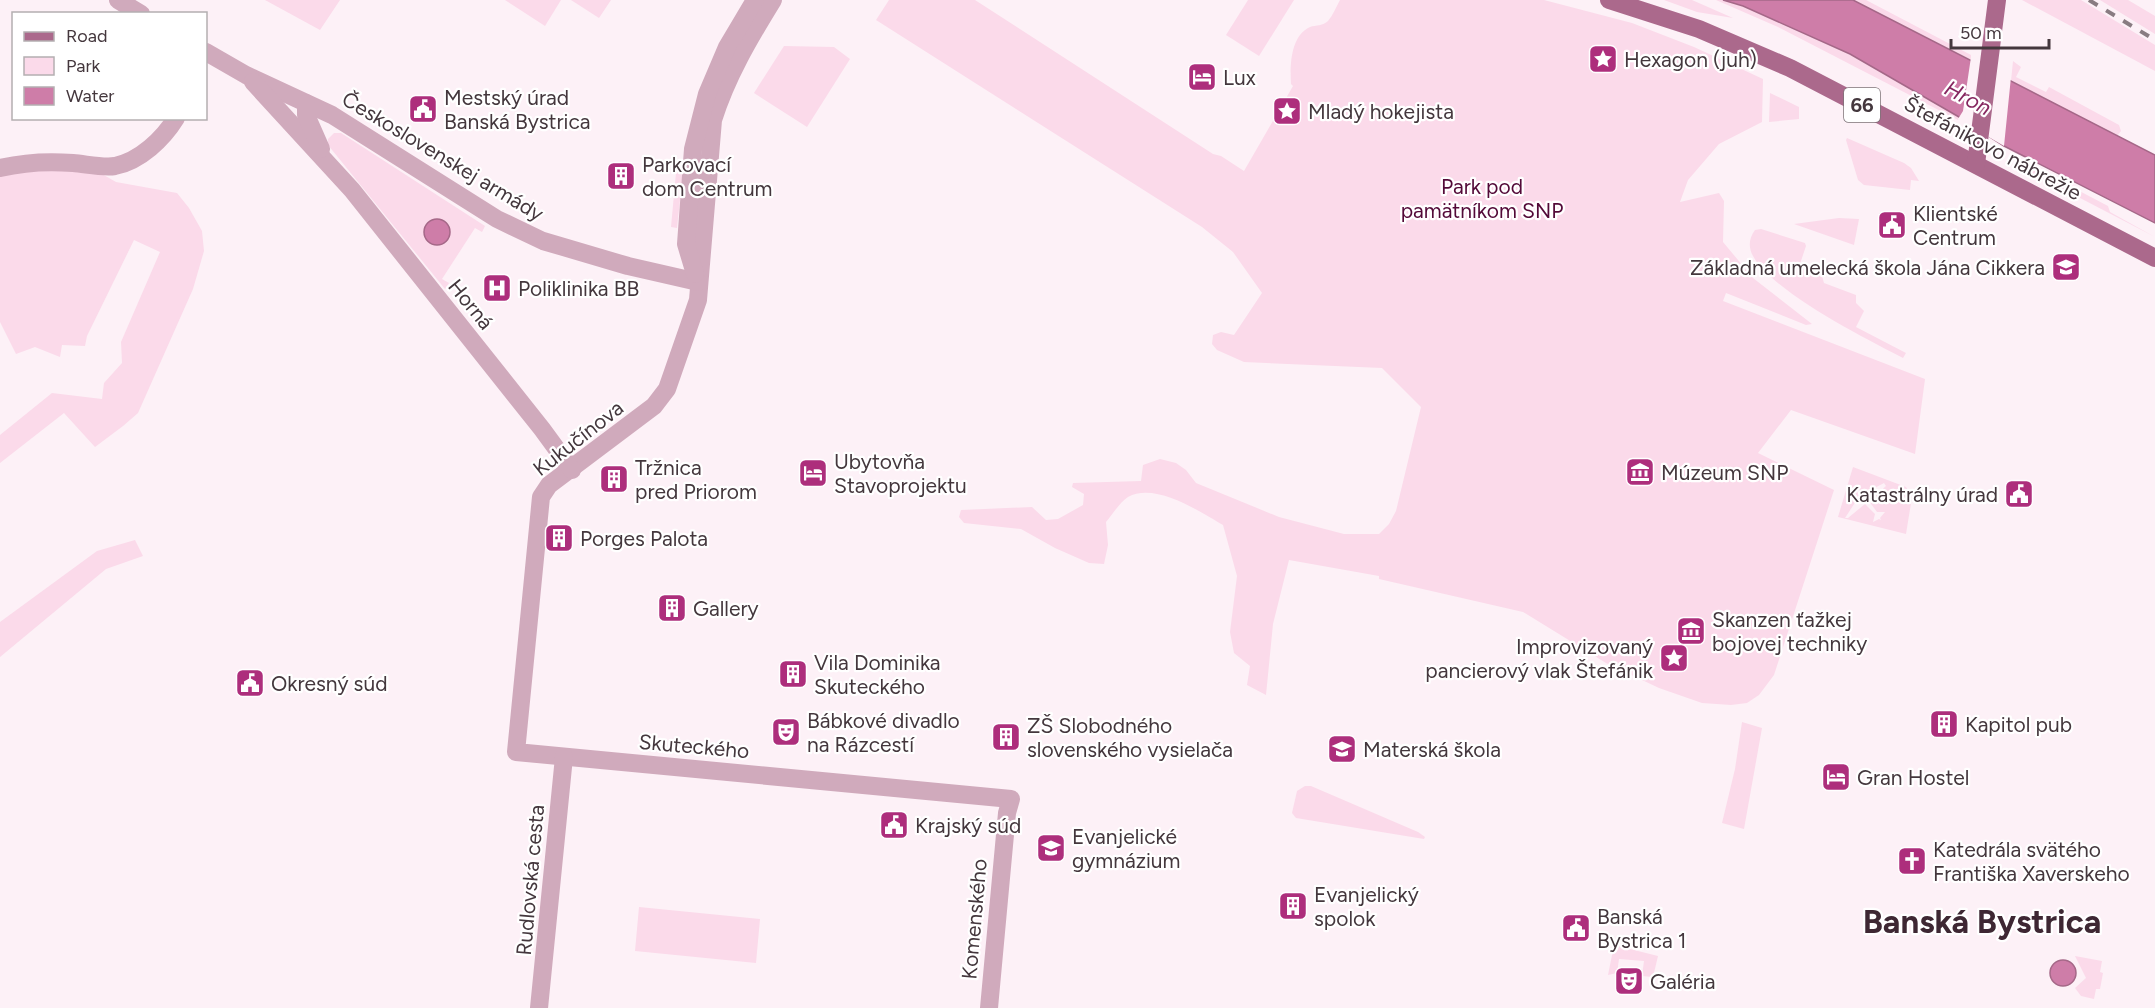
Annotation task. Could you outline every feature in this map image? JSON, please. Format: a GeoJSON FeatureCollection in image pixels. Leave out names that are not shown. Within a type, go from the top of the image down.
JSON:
{"type":"FeatureCollection","features":[{"type":"Feature","properties":{"kind":"main road","name":"Štefánikovo nábrežie"},"geometry":{"type":"LineString","coordinates":[[1609,0],[1699,29],[1790,68],[2155,258]]}},
{"type":"Feature","properties":{"kind":"main road"},"geometry":{"type":"LineString","coordinates":[[1976,165],[1997,0]]}},
{"type":"Feature","properties":{"kind":"street"},"geometry":{"type":"LineString","coordinates":[[118,0],[138,12]]}},
{"type":"Feature","properties":{"kind":"street"},"geometry":{"type":"LineString","coordinates":[[698,282],[686,244],[693,149],[707,94],[727,47],[755,0]]}},
{"type":"Feature","properties":{"kind":"street","name":"Kukučínova"},"geometry":{"type":"LineString","coordinates":[[516,752],[541,497],[549,485],[572,470],[654,406],[667,389],[696,306],[713,120],[720,98],[740,54],[773,0]]}},
{"type":"Feature","properties":{"kind":"street"},"geometry":{"type":"LineString","coordinates":[[208,60],[246,75]]}},
{"type":"Feature","properties":{"kind":"street","name":"Československej armády"},"geometry":{"type":"LineString","coordinates":[[246,75],[332,115],[497,219],[543,241],[628,266],[698,282]]}},
{"type":"Feature","properties":{"kind":"street","name":"Horná"},"geometry":{"type":"LineString","coordinates":[[246,75],[333,169],[542,429],[572,470]]}},
{"type":"Feature","properties":{"kind":"street","name":"Horná"},"geometry":{"type":"LineString","coordinates":[[306,103],[306,115],[314,137],[333,169]]}},
{"type":"Feature","properties":{"kind":"street"},"geometry":{"type":"LineString","coordinates":[[0,168],[25,162],[50,161],[115,166],[146,151],[158,141],[174,120]]}},
{"type":"Feature","properties":{"kind":"street"},"geometry":{"type":"LineString","coordinates":[[661,273],[676,259],[686,244]]}},
{"type":"Feature","properties":{"kind":"street","name":"Skuteckého"},"geometry":{"type":"LineString","coordinates":[[516,752],[1011,799]]}},
{"type":"Feature","properties":{"kind":"street","name":"Rudlovská cesta"},"geometry":{"type":"LineString","coordinates":[[539,1008],[564,757]]}},
{"type":"Feature","properties":{"kind":"street","name":"Komenského"},"geometry":{"type":"LineString","coordinates":[[989,1008],[1007,813],[1011,799]]}},
{"type":"Feature","properties":{"kind":"green space"},"geometry":{"type":"Polygon","coordinates":[[[265,0],[340,0],[320,30],[265,0]]]}},
{"type":"Feature","properties":{"kind":"green space"},"geometry":{"type":"Polygon","coordinates":[[[505,0],[561,0],[545,26],[505,0]]]}},
{"type":"Feature","properties":{"kind":"green space"},"geometry":{"type":"Polygon","coordinates":[[[571,0],[611,0],[599,18],[571,0]]]}},
{"type":"Feature","properties":{"kind":"green space","name":"Park pod pamätníkom SNP"},"geometry":{"type":"Polygon","coordinates":[[[889,0],[975,0],[1213,154],[1221,156],[1244,171],[1293,86],[1291,84],[1291,61],[1298,37],[1310,27],[1322,25],[1328,21],[1340,0],[1544,0],[1632,23],[1694,47],[1763,79],[1762,122],[1719,144],[1688,180],[1680,202],[1719,193],[1724,201],[1723,242],[1753,278],[1812,324],[1806,325],[1726,293],[1723,301],[1925,379],[1915,454],[1791,410],[1758,453],[1834,490],[1774,675],[1759,695],[1747,703],[1731,705],[1702,703],[1659,688],[1606,663],[1523,612],[1379,579],[1379,576],[1289,560],[1273,624],[1266,695],[1247,685],[1250,666],[1234,653],[1230,632],[1237,576],[1223,525],[1177,500],[1151,493],[1139,493],[1125,499],[1106,522],[1108,545],[1104,564],[1089,563],[1021,529],[964,523],[959,517],[961,510],[1032,507],[1046,520],[1058,519],[1083,505],[1084,494],[1072,487],[1073,483],[1141,481],[1143,465],[1160,459],[1176,463],[1186,470],[1196,483],[1279,517],[1344,534],[1379,534],[1389,524],[1396,511],[1421,407],[1382,368],[1244,362],[1217,350],[1212,344],[1213,335],[1221,332],[1234,335],[1262,293],[1233,252],[1202,227],[876,20],[889,0]]]}},
{"type":"Feature","properties":{"kind":"green space"},"geometry":{"type":"Polygon","coordinates":[[[1248,0],[1294,0],[1259,56],[1226,35],[1248,0]]]}},
{"type":"Feature","properties":{"kind":"green space"},"geometry":{"type":"Polygon","coordinates":[[[1664,0],[1692,0],[1733,18],[1697,12],[1664,0]]]}},
{"type":"Feature","properties":{"kind":"green space"},"geometry":{"type":"Polygon","coordinates":[[[1716,0],[1743,6],[1850,54],[1959,117],[1958,120],[1778,27],[1716,0]]]}},
{"type":"Feature","properties":{"kind":"green space"},"geometry":{"type":"Polygon","coordinates":[[[1853,0],[1866,0],[1971,55],[1971,60],[1853,0]]]}},
{"type":"Feature","properties":{"kind":"green space"},"geometry":{"type":"Polygon","coordinates":[[[2022,0],[2081,0],[2155,45],[2155,71],[2022,0]]]}},
{"type":"Feature","properties":{"kind":"green space"},"geometry":{"type":"Polygon","coordinates":[[[2100,0],[2128,0],[2155,16],[2155,34],[2100,0]]]}},
{"type":"Feature","properties":{"kind":"green space"},"geometry":{"type":"Polygon","coordinates":[[[784,46],[834,47],[850,59],[807,127],[754,93],[784,46]]]}},
{"type":"Feature","properties":{"kind":"green space"},"geometry":{"type":"Polygon","coordinates":[[[2013,61],[2021,67],[2016,77],[2046,92],[2049,87],[2119,125],[2121,131],[2117,136],[2011,81],[2013,61]]]}},
{"type":"Feature","properties":{"kind":"green space"},"geometry":{"type":"Polygon","coordinates":[[[1770,93],[1799,107],[1799,119],[1769,122],[1770,93]]]}},
{"type":"Feature","properties":{"kind":"green space"},"geometry":{"type":"Polygon","coordinates":[[[334,133],[341,133],[485,226],[482,232],[475,228],[442,279],[449,283],[445,289],[328,145],[328,139],[334,133]]]}},
{"type":"Feature","properties":{"kind":"green space"},"geometry":{"type":"Polygon","coordinates":[[[1847,138],[1904,163],[1911,168],[1919,181],[1911,180],[1910,190],[1864,185],[1858,180],[1847,138]]]}},
{"type":"Feature","properties":{"kind":"green space"},"geometry":{"type":"Polygon","coordinates":[[[677,162],[684,163],[677,228],[671,227],[677,162]]]}},
{"type":"Feature","properties":{"kind":"green space"},"geometry":{"type":"Polygon","coordinates":[[[52,170],[102,174],[116,182],[177,193],[202,231],[204,251],[193,289],[138,413],[95,447],[64,413],[0,463],[0,435],[52,393],[102,399],[104,383],[122,363],[121,342],[160,252],[134,240],[87,336],[85,346],[62,345],[60,357],[35,347],[16,354],[0,322],[0,176],[17,171],[52,170]]]}},
{"type":"Feature","properties":{"kind":"green space"},"geometry":{"type":"Polygon","coordinates":[[[2031,170],[2047,174],[2108,206],[2110,212],[2155,237],[2030,172],[2031,170]]]}},
{"type":"Feature","properties":{"kind":"green space"},"geometry":{"type":"Polygon","coordinates":[[[1839,218],[1859,219],[1854,245],[1794,224],[1839,218]]]}},
{"type":"Feature","properties":{"kind":"green space"},"geometry":{"type":"Polygon","coordinates":[[[1761,229],[1805,243],[1799,267],[1822,276],[1824,283],[1856,295],[1856,303],[1864,311],[1856,327],[1906,353],[1903,358],[1799,299],[1764,270],[1751,253],[1750,246],[1753,233],[1761,229]]]}},
{"type":"Feature","properties":{"kind":"green space"},"geometry":{"type":"Polygon","coordinates":[[[1853,467],[1906,487],[1912,497],[1906,534],[1838,517],[1853,467]],[[1884,483],[1867,492],[1863,489],[1865,493],[1863,494],[1856,488],[1859,497],[1858,499],[1855,497],[1856,501],[1845,518],[1865,504],[1875,514],[1873,522],[1881,520],[1885,512],[1877,512],[1869,501],[1886,486],[1884,483]]]}},
{"type":"Feature","properties":{"kind":"green space"},"geometry":{"type":"Polygon","coordinates":[[[135,540],[143,556],[106,569],[0,657],[0,622],[97,551],[135,540]]]}},
{"type":"Feature","properties":{"kind":"green space"},"geometry":{"type":"Polygon","coordinates":[[[1742,722],[1762,728],[1744,829],[1722,823],[1735,769],[1742,722]]]}},
{"type":"Feature","properties":{"kind":"green space"},"geometry":{"type":"Polygon","coordinates":[[[1305,786],[1311,786],[1425,837],[1424,839],[1296,818],[1292,813],[1297,791],[1305,786]]]}},
{"type":"Feature","properties":{"kind":"green space"},"geometry":{"type":"Polygon","coordinates":[[[639,907],[760,919],[756,963],[635,951],[639,907]]]}},
{"type":"Feature","properties":{"kind":"green space"},"geometry":{"type":"Polygon","coordinates":[[[1614,945],[1658,956],[1653,977],[1642,976],[1644,961],[1619,959],[1617,973],[1608,975],[1614,945]]]}},
{"type":"Feature","properties":{"kind":"green space"},"geometry":{"type":"Polygon","coordinates":[[[2075,956],[2102,961],[2100,972],[2103,973],[2100,989],[2096,989],[2094,999],[2081,996],[2075,988],[2086,978],[2075,956]]]}},
{"type":"Feature","properties":{"kind":"water","name":"Hron"},"geometry":{"type":"Polygon","coordinates":[[[1723,0],[1853,0],[2155,155],[2155,223],[2004,146],[1959,117],[1850,54],[1743,6],[1723,0]]]}},
{"type":"Feature","properties":{"kind":"water"},"geometry":{"type":"Polygon","coordinates":[[[437,219],[446,223],[450,232],[446,241],[437,245],[428,241],[424,232],[428,223],[437,219]]]}},
{"type":"Feature","properties":{"kind":"water"},"geometry":{"type":"Polygon","coordinates":[[[2063,960],[2072,964],[2076,973],[2072,982],[2063,986],[2054,982],[2050,973],[2054,964],[2063,960]]]}},
{"type":"Feature","properties":{"kind":"pier"},"geometry":{"type":"Polygon","coordinates":[[[1971,57],[2011,77],[2004,146],[1958,119],[1963,111],[1971,57]]]}},
{"type":"Feature","properties":{"kind":"railway"},"geometry":{"type":"LineString","coordinates":[[2089,0],[2155,40]]}},
{"type":"Feature","properties":{"kind":"place","name":"Hexagon (juh)"},"geometry":{"type":"Point","coordinates":[1603,59]}},
{"type":"Feature","properties":{"kind":"place","name":"Lux"},"geometry":{"type":"Point","coordinates":[1202,77]}},
{"type":"Feature","properties":{"kind":"place","name":"Mestský úrad Banská Bystrica"},"geometry":{"type":"Point","coordinates":[423,109]}},
{"type":"Feature","properties":{"kind":"place","name":"Mladý hokejista"},"geometry":{"type":"Point","coordinates":[1287,111]}},
{"type":"Feature","properties":{"kind":"place","name":"Parkovací dom Centrum"},"geometry":{"type":"Point","coordinates":[621,176]}},
{"type":"Feature","properties":{"kind":"place","name":"Klientské Centrum"},"geometry":{"type":"Point","coordinates":[1892,225]}},
{"type":"Feature","properties":{"kind":"place","name":"Základná umelecká škola Jána Cikkera"},"geometry":{"type":"Point","coordinates":[2066,267]}},
{"type":"Feature","properties":{"kind":"place","name":"Poliklinika BB"},"geometry":{"type":"Point","coordinates":[497,288]}},
{"type":"Feature","properties":{"kind":"place","name":"Múzeum SNP"},"geometry":{"type":"Point","coordinates":[1640,472]}},
{"type":"Feature","properties":{"kind":"place","name":"Ubytovňa Stavoprojektu"},"geometry":{"type":"Point","coordinates":[813,473]}},
{"type":"Feature","properties":{"kind":"place","name":"Tržnica pred Priorom"},"geometry":{"type":"Point","coordinates":[614,479]}},
{"type":"Feature","properties":{"kind":"place","name":"Katastrálny úrad"},"geometry":{"type":"Point","coordinates":[2019,494]}},
{"type":"Feature","properties":{"kind":"place","name":"Porges Palota"},"geometry":{"type":"Point","coordinates":[559,538]}},
{"type":"Feature","properties":{"kind":"place","name":"Gallery"},"geometry":{"type":"Point","coordinates":[672,608]}},
{"type":"Feature","properties":{"kind":"place","name":"Skanzen ťažkej bojovej techniky"},"geometry":{"type":"Point","coordinates":[1691,631]}},
{"type":"Feature","properties":{"kind":"place","name":"Improvizovaný pancierový vlak Štefánik"},"geometry":{"type":"Point","coordinates":[1674,658]}},
{"type":"Feature","properties":{"kind":"place","name":"Vila Dominika Skuteckého"},"geometry":{"type":"Point","coordinates":[793,674]}},
{"type":"Feature","properties":{"kind":"place","name":"Okresný súd"},"geometry":{"type":"Point","coordinates":[250,683]}},
{"type":"Feature","properties":{"kind":"place","name":"Kapitol pub"},"geometry":{"type":"Point","coordinates":[1944,724]}},
{"type":"Feature","properties":{"kind":"place","name":"Bábkové divadlo na Rázcestí"},"geometry":{"type":"Point","coordinates":[786,732]}},
{"type":"Feature","properties":{"kind":"place","name":"ZŠ Slobodného slovenského vysielača"},"geometry":{"type":"Point","coordinates":[1006,737]}},
{"type":"Feature","properties":{"kind":"place","name":"Materská škola"},"geometry":{"type":"Point","coordinates":[1342,749]}},
{"type":"Feature","properties":{"kind":"place","name":"Gran Hostel"},"geometry":{"type":"Point","coordinates":[1836,777]}},
{"type":"Feature","properties":{"kind":"place","name":"Krajský súd"},"geometry":{"type":"Point","coordinates":[894,825]}},
{"type":"Feature","properties":{"kind":"place","name":"Evanjelické gymnázium"},"geometry":{"type":"Point","coordinates":[1051,848]}},
{"type":"Feature","properties":{"kind":"place","name":"Katedrála svätého Františka Xaverskeho"},"geometry":{"type":"Point","coordinates":[1912,861]}},
{"type":"Feature","properties":{"kind":"place","name":"Evanjelický spolok"},"geometry":{"type":"Point","coordinates":[1293,906]}},
{"type":"Feature","properties":{"kind":"place","name":"Banská Bystrica 1"},"geometry":{"type":"Point","coordinates":[1576,928]}},
{"type":"Feature","properties":{"kind":"place","name":"Galéria"},"geometry":{"type":"Point","coordinates":[1629,981]}},
{"type":"Feature","properties":{"kind":"district","name":"Banská Bystrica"},"geometry":{"type":"Point","coordinates":[1982,921]}}]}
